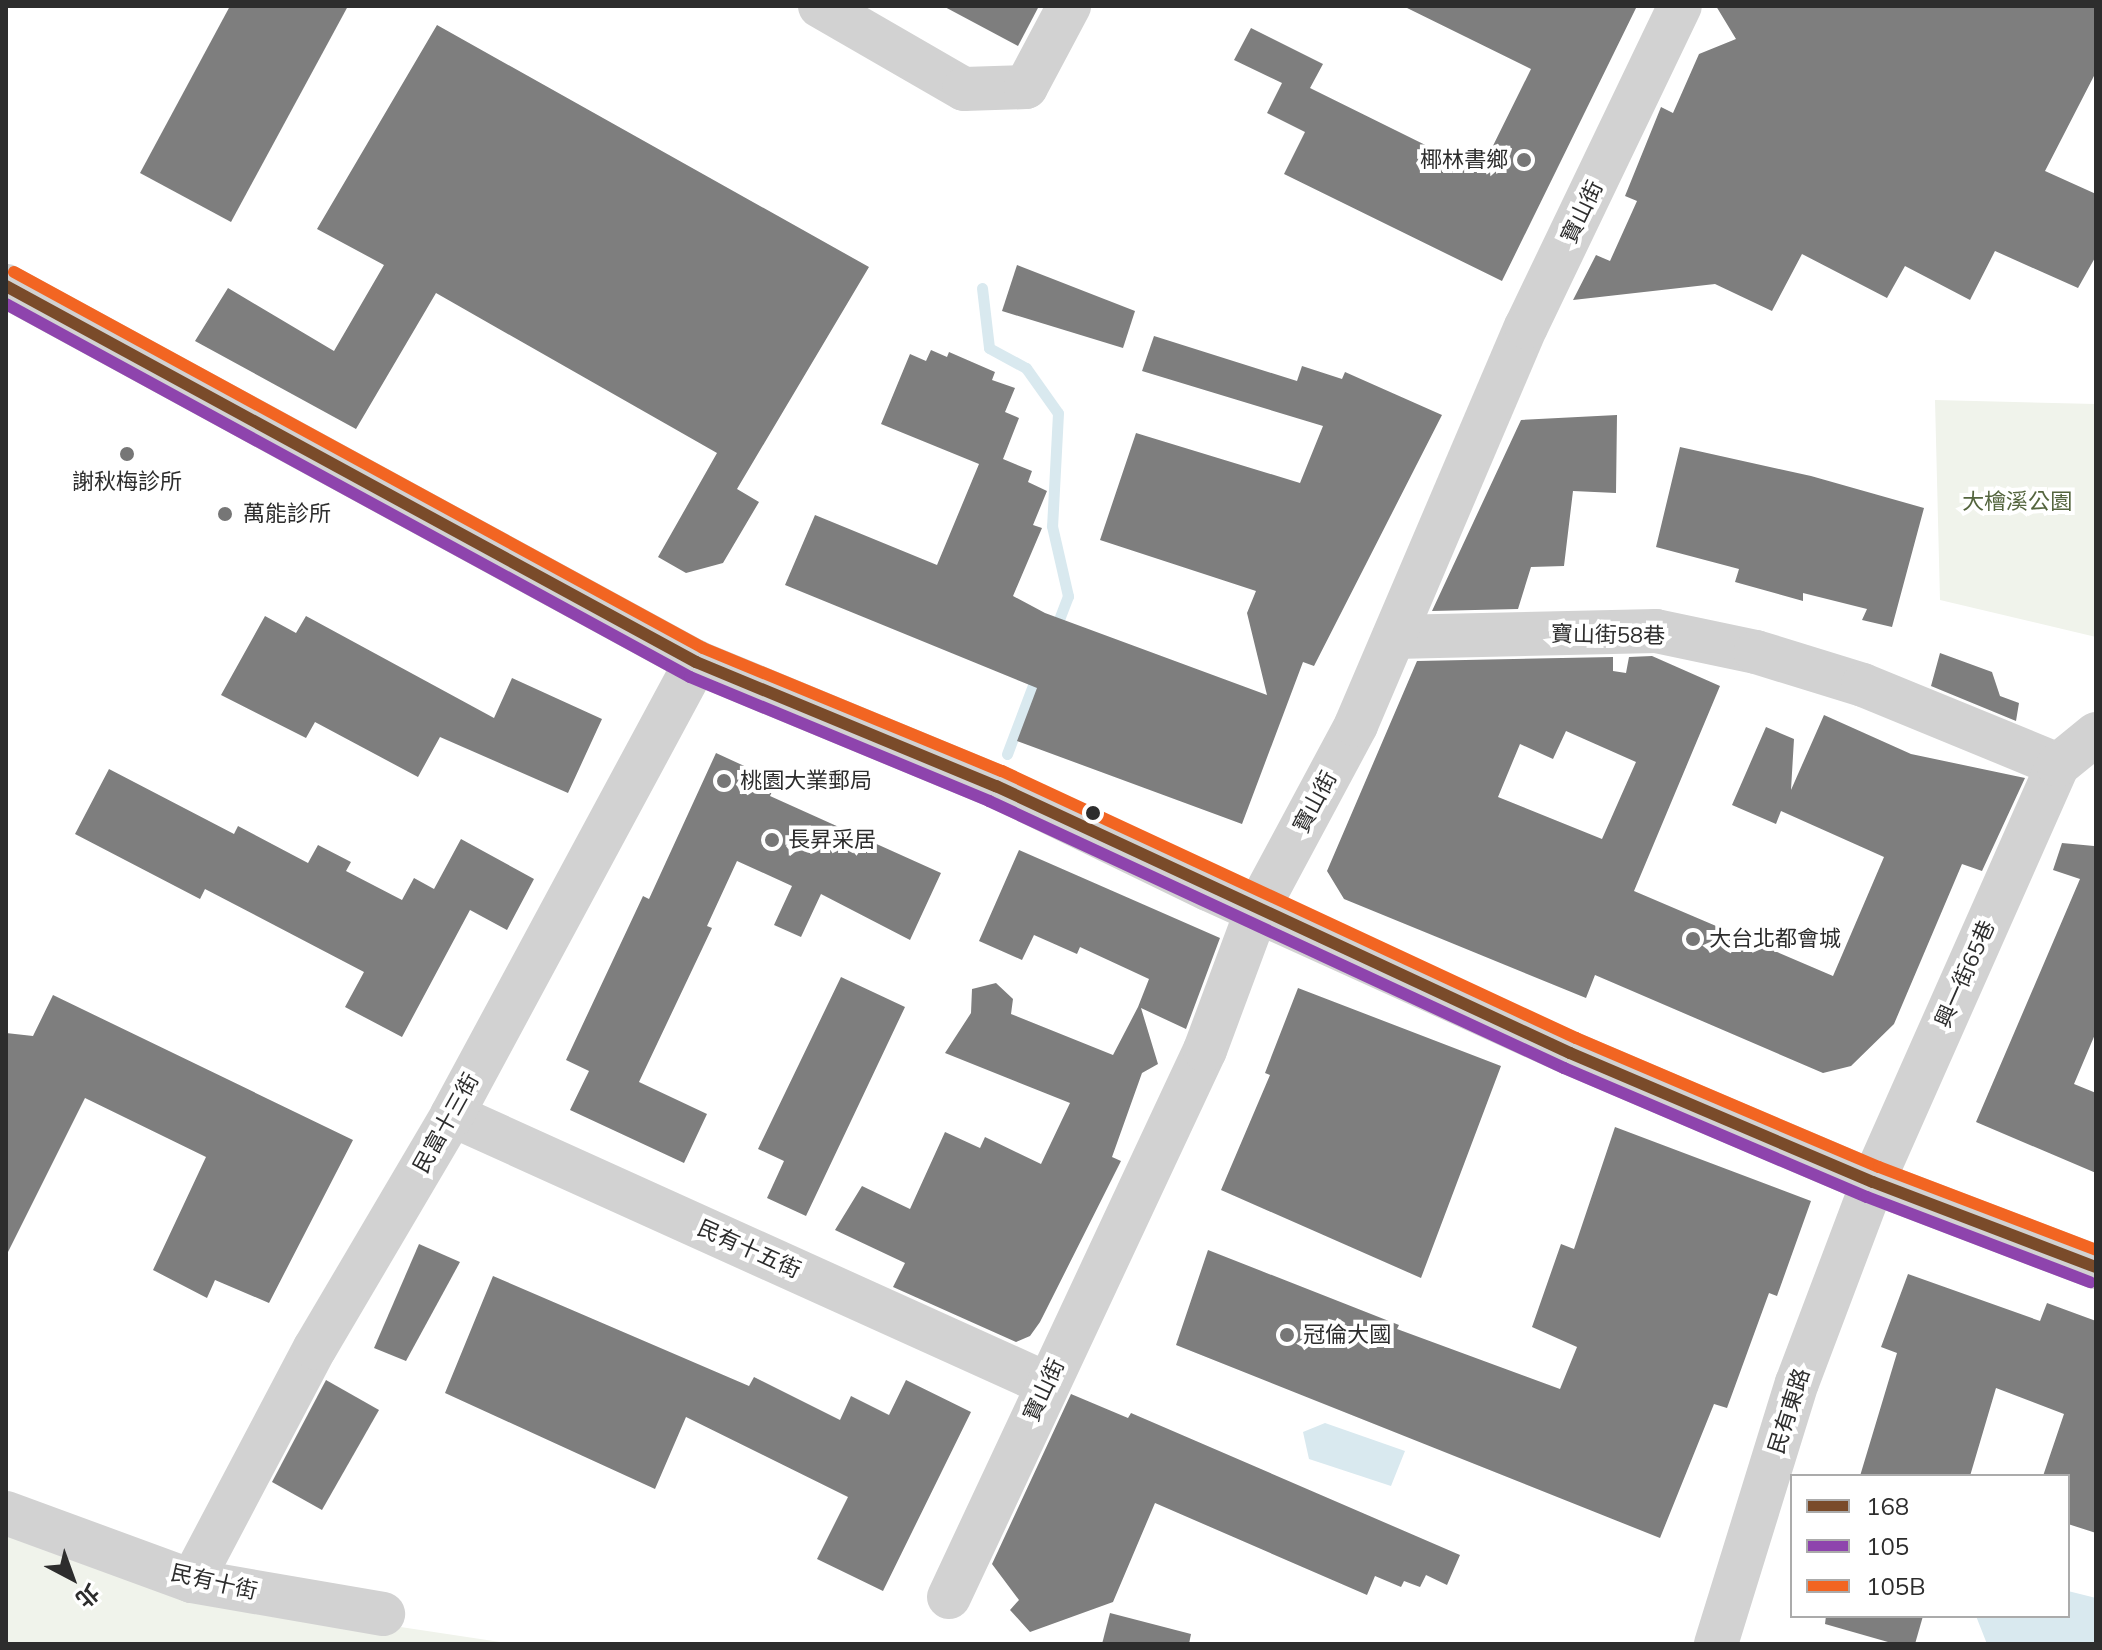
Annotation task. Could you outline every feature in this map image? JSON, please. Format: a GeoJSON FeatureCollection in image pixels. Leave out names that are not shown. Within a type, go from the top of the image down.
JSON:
{"type":"FeatureCollection","features":[{"type":"Feature","properties":{"kind":"street"},"geometry":{"type":"LineString","coordinates":[[820,6],[964,89],[1026,87],[1069,6]]}},
{"type":"Feature","properties":{"kind":"street","name":"寶山街"},"geometry":{"type":"LineString","coordinates":[[949,1597],[1205,1050],[1257,910],[1356,725],[1526,327],[1680,6]]}},
{"type":"Feature","properties":{"kind":"street"},"geometry":{"type":"LineString","coordinates":[[6,286],[696,662],[996,786],[1570,1053],[1873,1182],[2096,1267]]}},
{"type":"Feature","properties":{"kind":"street","name":"寶山街58巷"},"geometry":{"type":"LineString","coordinates":[[1394,637],[1656,631],[1756,652],[1863,685],[2058,765]]}},
{"type":"Feature","properties":{"kind":"street","name":"民富十三街"},"geometry":{"type":"LineString","coordinates":[[192,1581],[315,1348],[452,1115],[696,662]]}},
{"type":"Feature","properties":{"kind":"street","name":"興一街65巷"},"geometry":{"type":"LineString","coordinates":[[1873,1182],[2058,765],[2096,734]]}},
{"type":"Feature","properties":{"kind":"street","name":"民有十五街"},"geometry":{"type":"LineString","coordinates":[[452,1115],[1047,1384]]}},
{"type":"Feature","properties":{"kind":"street","name":"民有東路"},"geometry":{"type":"LineString","coordinates":[[1716,1644],[1797,1383],[1873,1182]]}},
{"type":"Feature","properties":{"kind":"street","name":"民有十街"},"geometry":{"type":"LineString","coordinates":[[6,1513],[192,1581],[383,1614]]}},
{"type":"Feature","properties":{"kind":"green space","name":"大檜溪公園"},"geometry":{"type":"Polygon","coordinates":[[[1935,400],[2096,404],[2096,637],[1940,600],[1935,400]]]}},
{"type":"Feature","properties":{"kind":"green space"},"geometry":{"type":"Polygon","coordinates":[[[6,1535],[394,1626],[513,1644],[6,1644],[6,1535]]]}},
{"type":"Feature","properties":{"kind":"shaded area"},"geometry":{"type":"Polygon","coordinates":[[[1325,1423],[1405,1451],[1391,1486],[1309,1459],[1303,1432],[1325,1423]]]}},
{"type":"Feature","properties":{"kind":"shaded area"},"geometry":{"type":"Polygon","coordinates":[[[2070,1592],[2096,1598],[2096,1644],[1987,1644],[1977,1618],[2070,1618],[2070,1592]]]}},
{"type":"Feature","properties":{"kind":"building"},"geometry":{"type":"Polygon","coordinates":[[[230,6],[348,6],[231,222],[140,173],[230,6]]]}},
{"type":"Feature","properties":{"kind":"building"},"geometry":{"type":"Polygon","coordinates":[[[943,6],[1039,6],[1018,46],[943,6]]]}},
{"type":"Feature","properties":{"kind":"building"},"geometry":{"type":"Polygon","coordinates":[[[1403,6],[1637,6],[1502,281],[1284,174],[1305,132],[1267,113],[1282,83],[1234,60],[1251,28],[1323,64],[1310,88],[1480,172],[1531,69],[1403,6]]]}},
{"type":"Feature","properties":{"kind":"building"},"geometry":{"type":"Polygon","coordinates":[[[1716,6],[2096,6],[2096,72],[2045,171],[2096,194],[2096,256],[2078,288],[1995,251],[1970,300],[1905,266],[1887,298],[1802,254],[1772,311],[1715,284],[1573,300],[1596,255],[1610,261],[1637,201],[1625,196],[1661,107],[1673,113],[1699,54],[1736,39],[1716,6]]]}},
{"type":"Feature","properties":{"kind":"building"},"geometry":{"type":"Polygon","coordinates":[[[437,25],[869,267],[737,489],[759,502],[723,563],[686,573],[658,557],[717,453],[436,293],[356,429],[195,341],[228,288],[334,351],[384,265],[317,229],[437,25]]]}},
{"type":"Feature","properties":{"kind":"building"},"geometry":{"type":"Polygon","coordinates":[[[1017,265],[1135,311],[1123,348],[1002,311],[1017,265]]]}},
{"type":"Feature","properties":{"kind":"building"},"geometry":{"type":"Polygon","coordinates":[[[1154,336],[1297,381],[1302,366],[1342,379],[1345,372],[1442,415],[1314,666],[1303,662],[1242,824],[1017,741],[1037,688],[785,585],[815,515],[937,565],[979,464],[881,424],[910,354],[926,361],[931,350],[947,357],[949,352],[995,372],[992,380],[1015,388],[1005,412],[1019,418],[1003,459],[1032,471],[1028,482],[1047,491],[1033,525],[1042,528],[1013,596],[1045,613],[1267,695],[1247,613],[1256,591],[1100,540],[1136,433],[1300,483],[1323,426],[1142,371],[1154,336]]]}},
{"type":"Feature","properties":{"kind":"building"},"geometry":{"type":"Polygon","coordinates":[[[1617,415],[1616,493],[1573,491],[1564,566],[1531,567],[1518,609],[1432,611],[1521,420],[1617,415]]]}},
{"type":"Feature","properties":{"kind":"building"},"geometry":{"type":"Polygon","coordinates":[[[1680,447],[1811,476],[1924,508],[1892,627],[1862,620],[1867,609],[1803,593],[1803,601],[1735,582],[1739,569],[1656,547],[1680,447]]]}},
{"type":"Feature","properties":{"kind":"building"},"geometry":{"type":"Polygon","coordinates":[[[265,616],[296,633],[306,616],[494,718],[512,678],[602,719],[568,793],[440,737],[418,777],[315,722],[306,738],[221,695],[265,616]]]}},
{"type":"Feature","properties":{"kind":"building"},"geometry":{"type":"Polygon","coordinates":[[[1940,653],[1992,672],[2000,696],[2019,703],[2016,721],[1931,686],[1940,653]]]}},
{"type":"Feature","properties":{"kind":"building"},"geometry":{"type":"Polygon","coordinates":[[[1652,656],[1720,686],[1634,891],[1833,976],[1884,857],[1781,811],[1776,824],[1732,805],[1766,727],[1794,739],[1791,790],[1824,715],[1911,754],[2025,778],[1982,871],[1962,864],[1894,1024],[1851,1066],[1823,1073],[1595,975],[1586,998],[1344,899],[1327,871],[1417,661],[1613,657],[1613,671],[1626,673],[1629,657],[1652,656]],[[1566,731],[1553,759],[1520,744],[1498,797],[1602,839],[1636,762],[1566,731]]]}},
{"type":"Feature","properties":{"kind":"building"},"geometry":{"type":"Polygon","coordinates":[[[716,753],[777,781],[770,796],[941,873],[910,940],[821,894],[801,937],[774,925],[792,886],[737,861],[707,926],[712,928],[639,1082],[707,1114],[684,1163],[570,1110],[589,1071],[566,1060],[643,896],[649,899],[716,753]]]}},
{"type":"Feature","properties":{"kind":"building"},"geometry":{"type":"Polygon","coordinates":[[[109,769],[234,834],[238,826],[308,863],[318,845],[351,862],[346,871],[402,900],[414,878],[434,889],[461,839],[534,879],[507,930],[470,910],[402,1037],[345,1007],[364,972],[205,889],[200,899],[75,834],[109,769]]]}},
{"type":"Feature","properties":{"kind":"building"},"geometry":{"type":"Polygon","coordinates":[[[2096,841],[2096,1032],[2074,1084],[2096,1093],[2096,1173],[1976,1122],[2080,879],[2053,870],[2062,843],[2094,846],[2096,841]]]}},
{"type":"Feature","properties":{"kind":"building"},"geometry":{"type":"Polygon","coordinates":[[[1019,850],[1220,938],[1186,1029],[1141,1008],[1158,1064],[1142,1073],[1112,1157],[1121,1161],[1040,1322],[1030,1336],[1016,1342],[893,1287],[905,1263],[835,1230],[862,1186],[910,1209],[945,1132],[980,1148],[985,1137],[1041,1164],[1070,1103],[945,1053],[971,1013],[972,989],[996,983],[1013,999],[1011,1014],[1113,1055],[1138,1007],[1149,979],[1080,947],[1077,954],[1034,935],[1022,960],[979,941],[1019,850]]]}},
{"type":"Feature","properties":{"kind":"building"},"geometry":{"type":"Polygon","coordinates":[[[841,977],[905,1007],[806,1216],[767,1198],[784,1161],[758,1149],[841,977]]]}},
{"type":"Feature","properties":{"kind":"building"},"geometry":{"type":"Polygon","coordinates":[[[1298,988],[1501,1066],[1421,1278],[1221,1190],[1270,1075],[1265,1073],[1298,988]]]}},
{"type":"Feature","properties":{"kind":"building"},"geometry":{"type":"Polygon","coordinates":[[[53,995],[353,1140],[269,1303],[215,1280],[207,1298],[153,1270],[206,1157],[85,1098],[6,1256],[6,1033],[33,1036],[53,995]]]}},
{"type":"Feature","properties":{"kind":"building"},"geometry":{"type":"Polygon","coordinates":[[[1615,1127],[1811,1201],[1777,1296],[1769,1293],[1727,1408],[1714,1404],[1660,1538],[1176,1345],[1208,1250],[1399,1325],[1397,1329],[1560,1389],[1577,1347],[1532,1327],[1561,1244],[1574,1249],[1615,1127]]]}},
{"type":"Feature","properties":{"kind":"building"},"geometry":{"type":"Polygon","coordinates":[[[419,1244],[460,1262],[406,1361],[374,1348],[419,1244]]]}},
{"type":"Feature","properties":{"kind":"building"},"geometry":{"type":"Polygon","coordinates":[[[1908,1274],[2040,1321],[2047,1303],[2096,1321],[2096,1533],[2070,1525],[2070,1474],[2044,1474],[2064,1414],[1996,1388],[1971,1474],[1861,1474],[1897,1353],[1881,1347],[1908,1274]]]}},
{"type":"Feature","properties":{"kind":"building"},"geometry":{"type":"Polygon","coordinates":[[[493,1276],[749,1386],[754,1377],[840,1420],[851,1396],[889,1415],[906,1380],[971,1412],[883,1591],[817,1559],[848,1497],[686,1417],[655,1489],[445,1393],[493,1276]]]}},
{"type":"Feature","properties":{"kind":"building"},"geometry":{"type":"Polygon","coordinates":[[[326,1380],[379,1410],[322,1510],[272,1482],[326,1380]]]}},
{"type":"Feature","properties":{"kind":"building"},"geometry":{"type":"Polygon","coordinates":[[[1071,1394],[1128,1418],[1131,1413],[1460,1555],[1447,1585],[1426,1575],[1420,1587],[1404,1581],[1401,1587],[1375,1576],[1367,1595],[1155,1503],[1113,1602],[1030,1632],[1010,1610],[1019,1600],[992,1564],[1071,1394]]]}},
{"type":"Feature","properties":{"kind":"building"},"geometry":{"type":"Polygon","coordinates":[[[1110,1613],[1191,1634],[1189,1644],[1102,1644],[1110,1613]]]}},
{"type":"Feature","properties":{"kind":"building"},"geometry":{"type":"Polygon","coordinates":[[[1826,1618],[1922,1618],[1915,1644],[1895,1644],[1825,1624],[1826,1618]]]}},
{"type":"Feature","properties":{"kind":"waterway"},"geometry":{"type":"LineString","coordinates":[[982,288],[989,348],[1026,368],[1058,413],[1052,526],[1068,596],[1055,630]]}},
{"type":"Feature","properties":{"kind":"waterway"},"geometry":{"type":"LineString","coordinates":[[1007,754],[1038,672]]}},
{"type":"Feature","properties":{"kind":"transit line","name":"105B"},"geometry":{"type":"LineString","coordinates":[[14,272],[703,648],[1002,771],[1576,1038],[1879,1167],[2096,1250]]}},
{"type":"Feature","properties":{"kind":"transit line","name":"168"},"geometry":{"type":"LineString","coordinates":[[6,286],[696,662],[996,786],[1570,1053],[1873,1182],[2096,1267]]}},
{"type":"Feature","properties":{"kind":"transit line","name":"105"},"geometry":{"type":"LineString","coordinates":[[6,304],[690,677],[989,801],[1564,1068],[1867,1197],[2090,1282]]}},
{"type":"Feature","properties":{"kind":"place","name":"椰林書鄉"},"geometry":{"type":"Point","coordinates":[1524,160]}},
{"type":"Feature","properties":{"kind":"place","name":"謝秋梅診所"},"geometry":{"type":"Point","coordinates":[127,454]}},
{"type":"Feature","properties":{"kind":"place","name":"萬能診所"},"geometry":{"type":"Point","coordinates":[225,514]}},
{"type":"Feature","properties":{"kind":"place","name":"桃園大業郵局"},"geometry":{"type":"Point","coordinates":[724,781]}},
{"type":"Feature","properties":{"kind":"place","name":"長昇采居"},"geometry":{"type":"Point","coordinates":[772,840]}},
{"type":"Feature","properties":{"kind":"place","name":"大台北都會城"},"geometry":{"type":"Point","coordinates":[1693,939]}},
{"type":"Feature","properties":{"kind":"place","name":"冠倫大國"},"geometry":{"type":"Point","coordinates":[1287,1335]}}]}
